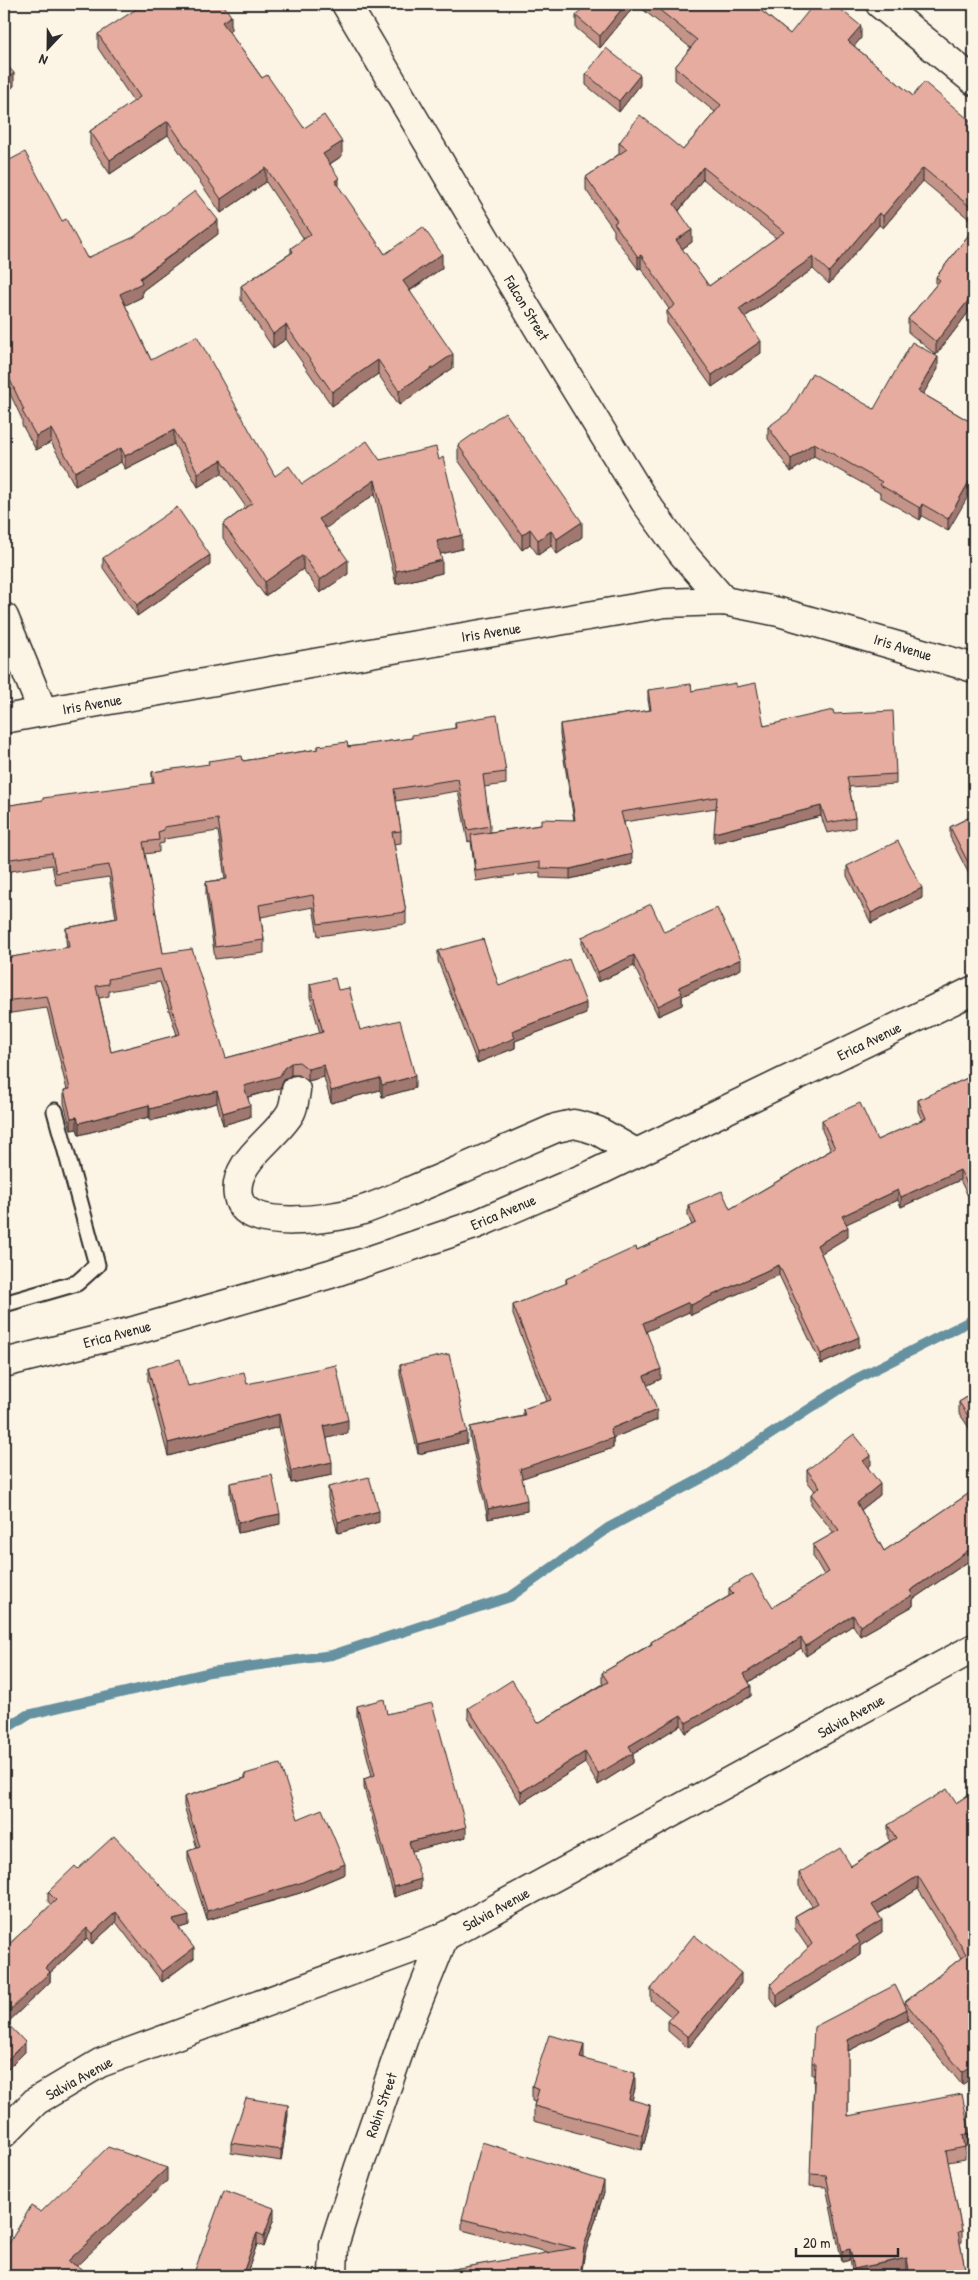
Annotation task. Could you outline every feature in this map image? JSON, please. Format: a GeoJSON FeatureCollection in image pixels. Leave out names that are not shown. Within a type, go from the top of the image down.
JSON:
{"type":"FeatureCollection","features":[{"type":"Feature","properties":{"kind":"street","name":"Falcon Street"},"geometry":{"type":"LineString","coordinates":[[346,4],[540,331],[645,502],[682,553],[724,601]]}},
{"type":"Feature","properties":{"kind":"street"},"geometry":{"type":"LineString","coordinates":[[880,4],[974,81]]}},
{"type":"Feature","properties":{"kind":"street","name":"Iris Avenue"},"geometry":{"type":"LineString","coordinates":[[4,719],[387,650],[665,603],[724,601],[822,623],[974,668]]}},
{"type":"Feature","properties":{"kind":"street"},"geometry":{"type":"LineString","coordinates":[[4,617],[44,712]]}},
{"type":"Feature","properties":{"kind":"street","name":"Erica Avenue"},"geometry":{"type":"LineString","coordinates":[[4,1363],[138,1330],[330,1274],[477,1224],[636,1153],[974,990]]}},
{"type":"Feature","properties":{"kind":"street"},"geometry":{"type":"LineString","coordinates":[[296,1090],[292,1110],[281,1127],[251,1158],[241,1174],[238,1195],[241,1205],[259,1218],[278,1221],[358,1211],[556,1128],[574,1124],[598,1131],[636,1153]]}},
{"type":"Feature","properties":{"kind":"street","name":"Salvia Avenue"},"geometry":{"type":"LineString","coordinates":[[4,2133],[36,2102],[100,2063],[444,1937],[974,1648]]}},
{"type":"Feature","properties":{"kind":"street","name":"Robin Street"},"geometry":{"type":"LineString","coordinates":[[332,2276],[334,2245],[359,2167],[407,2029],[444,1937]]}},
{"type":"Feature","properties":{"kind":"lane"},"geometry":{"type":"LineString","coordinates":[[4,1304],[77,1283],[98,1265],[55,1111]]}},
{"type":"Feature","properties":{"kind":"building"},"geometry":{"type":"Polygon","coordinates":[[[144,4],[223,4],[231,16],[222,22],[262,78],[267,75],[304,128],[324,115],[342,142],[323,154],[339,178],[335,181],[385,254],[423,227],[442,254],[403,281],[453,354],[399,391],[378,360],[332,392],[286,325],[273,334],[241,286],[293,252],[291,248],[311,234],[266,168],[221,199],[168,121],[110,160],[90,131],[140,97],[98,34],[144,4]]]}},
{"type":"Feature","properties":{"kind":"building"},"geometry":{"type":"Polygon","coordinates":[[[585,4],[626,4],[600,36],[576,16],[585,4]]]}},
{"type":"Feature","properties":{"kind":"building"},"geometry":{"type":"Polygon","coordinates":[[[652,4],[753,4],[790,34],[814,4],[822,4],[826,7],[828,4],[834,4],[861,26],[848,41],[913,96],[924,82],[974,124],[974,210],[923,168],[883,216],[879,213],[829,272],[813,257],[739,309],[761,341],[712,375],[667,311],[675,305],[641,255],[638,257],[614,223],[617,221],[586,177],[627,149],[619,143],[640,115],[683,150],[721,105],[675,67],[697,40],[652,4]],[[703,167],[674,204],[692,230],[676,240],[709,286],[784,232],[703,167]]]}},
{"type":"Feature","properties":{"kind":"building"},"geometry":{"type":"Polygon","coordinates":[[[606,48],[640,75],[619,101],[586,74],[606,48]]]}},
{"type":"Feature","properties":{"kind":"building"},"geometry":{"type":"Polygon","coordinates":[[[4,62],[14,73],[4,82],[4,62]]]}},
{"type":"Feature","properties":{"kind":"building"},"geometry":{"type":"Polygon","coordinates":[[[25,152],[62,221],[66,219],[87,258],[134,237],[195,191],[218,220],[140,278],[142,283],[120,294],[151,360],[197,336],[275,476],[289,466],[302,484],[367,441],[380,460],[436,447],[439,460],[443,457],[462,535],[437,541],[442,560],[396,571],[375,480],[319,519],[348,560],[320,580],[303,555],[265,582],[223,524],[252,503],[222,460],[198,473],[174,430],[125,456],[121,448],[75,472],[51,429],[36,436],[22,411],[24,410],[4,367],[4,163],[25,152]]]}},
{"type":"Feature","properties":{"kind":"building"},"geometry":{"type":"Polygon","coordinates":[[[974,228],[974,293],[936,342],[908,319],[940,280],[936,277],[974,228]]]}},
{"type":"Feature","properties":{"kind":"building"},"geometry":{"type":"Polygon","coordinates":[[[912,342],[938,357],[918,391],[974,424],[974,473],[948,519],[922,504],[920,508],[880,485],[882,482],[814,443],[791,459],[768,427],[790,411],[812,373],[874,409],[912,342]]]}},
{"type":"Feature","properties":{"kind":"building"},"geometry":{"type":"Polygon","coordinates":[[[505,412],[582,522],[557,539],[551,531],[538,540],[530,529],[522,535],[458,445],[505,412]]]}},
{"type":"Feature","properties":{"kind":"building"},"geometry":{"type":"Polygon","coordinates":[[[177,507],[210,555],[137,605],[103,558],[177,507]]]}},
{"type":"Feature","properties":{"kind":"building"},"geometry":{"type":"Polygon","coordinates":[[[736,683],[736,687],[756,683],[764,726],[833,710],[834,714],[893,711],[896,774],[847,777],[855,818],[827,823],[821,806],[714,833],[717,797],[621,812],[632,854],[570,869],[540,868],[540,862],[476,871],[471,835],[541,825],[541,819],[575,820],[560,724],[651,710],[648,690],[691,684],[692,691],[736,683]]]}},
{"type":"Feature","properties":{"kind":"building"},"geometry":{"type":"Polygon","coordinates":[[[497,715],[506,772],[483,775],[490,826],[468,830],[458,779],[394,789],[401,831],[392,832],[406,912],[318,924],[313,895],[259,905],[264,940],[215,947],[206,882],[227,879],[218,819],[164,827],[164,830],[158,832],[159,840],[143,842],[163,953],[192,949],[226,1058],[323,1032],[310,984],[335,978],[338,990],[349,988],[360,1030],[400,1020],[415,1076],[382,1085],[380,1078],[331,1091],[324,1065],[308,1069],[299,1062],[291,1063],[284,1068],[280,1076],[244,1086],[250,1105],[223,1113],[217,1091],[150,1109],[149,1105],[79,1123],[77,1117],[71,1118],[64,1090],[70,1089],[47,996],[4,1001],[4,944],[6,958],[69,947],[66,928],[118,918],[109,865],[56,873],[52,853],[4,860],[4,806],[43,800],[43,798],[154,783],[152,772],[209,764],[208,761],[242,756],[243,761],[318,749],[318,746],[347,742],[348,747],[412,738],[412,735],[456,728],[455,722],[497,715]],[[160,969],[108,979],[109,984],[96,986],[111,1052],[180,1034],[160,969]]]}},
{"type":"Feature","properties":{"kind":"building"},"geometry":{"type":"Polygon","coordinates":[[[974,815],[974,867],[971,868],[950,827],[974,815]]]}},
{"type":"Feature","properties":{"kind":"building"},"geometry":{"type":"Polygon","coordinates":[[[898,841],[922,888],[871,913],[847,866],[898,841]]]}},
{"type":"Feature","properties":{"kind":"building"},"geometry":{"type":"Polygon","coordinates":[[[651,904],[664,932],[717,908],[741,959],[679,987],[682,994],[658,1006],[634,955],[598,972],[582,937],[651,904]]]}},
{"type":"Feature","properties":{"kind":"building"},"geometry":{"type":"Polygon","coordinates":[[[483,939],[499,986],[569,959],[586,1003],[512,1031],[515,1038],[477,1053],[438,951],[483,939]]]}},
{"type":"Feature","properties":{"kind":"building"},"geometry":{"type":"Polygon","coordinates":[[[972,1076],[974,1080],[974,1187],[970,1189],[960,1170],[901,1197],[898,1190],[842,1216],[848,1227],[817,1245],[859,1337],[821,1354],[779,1265],[691,1305],[689,1302],[643,1323],[661,1369],[644,1376],[657,1410],[610,1429],[613,1438],[520,1469],[527,1500],[488,1509],[470,1427],[525,1416],[523,1409],[551,1400],[513,1305],[567,1283],[566,1279],[636,1247],[637,1250],[696,1223],[688,1205],[722,1191],[730,1209],[835,1148],[822,1120],[860,1103],[877,1140],[926,1118],[918,1100],[972,1076]]]}},
{"type":"Feature","properties":{"kind":"building"},"geometry":{"type":"Polygon","coordinates":[[[449,1354],[467,1432],[418,1444],[400,1365],[449,1354]]]}},
{"type":"Feature","properties":{"kind":"building"},"geometry":{"type":"Polygon","coordinates":[[[180,1359],[188,1386],[244,1372],[247,1384],[336,1365],[348,1420],[324,1426],[332,1462],[291,1471],[279,1414],[168,1443],[148,1368],[180,1359]]]}},
{"type":"Feature","properties":{"kind":"building"},"geometry":{"type":"Polygon","coordinates":[[[974,1393],[974,1425],[959,1402],[974,1393]]]}},
{"type":"Feature","properties":{"kind":"building"},"geometry":{"type":"Polygon","coordinates":[[[854,1434],[871,1455],[863,1461],[880,1484],[857,1503],[884,1551],[974,1490],[974,1556],[969,1550],[910,1591],[913,1595],[860,1626],[853,1615],[806,1646],[801,1638],[744,1674],[751,1686],[686,1723],[681,1715],[629,1746],[633,1753],[598,1774],[585,1752],[521,1792],[468,1708],[512,1680],[538,1723],[608,1682],[602,1673],[733,1594],[729,1588],[752,1574],[773,1607],[829,1572],[813,1545],[839,1530],[811,1494],[820,1487],[807,1470],[854,1434]]]}},
{"type":"Feature","properties":{"kind":"building"},"geometry":{"type":"Polygon","coordinates":[[[272,1475],[280,1514],[238,1522],[230,1483],[272,1475]]]}},
{"type":"Feature","properties":{"kind":"building"},"geometry":{"type":"Polygon","coordinates":[[[369,1477],[379,1511],[338,1522],[328,1487],[369,1477]]]}},
{"type":"Feature","properties":{"kind":"building"},"geometry":{"type":"Polygon","coordinates":[[[384,1699],[387,1714],[432,1703],[466,1827],[409,1842],[421,1879],[394,1887],[364,1779],[375,1775],[357,1706],[384,1699]]]}},
{"type":"Feature","properties":{"kind":"building"},"geometry":{"type":"Polygon","coordinates":[[[280,1764],[298,1819],[322,1809],[345,1864],[300,1883],[207,1911],[188,1851],[200,1847],[184,1797],[246,1778],[245,1774],[280,1764]]]}},
{"type":"Feature","properties":{"kind":"building"},"geometry":{"type":"Polygon","coordinates":[[[947,1789],[956,1803],[974,1791],[974,2063],[962,2072],[905,2002],[966,1954],[918,1876],[872,1905],[882,1920],[856,1936],[860,1943],[777,1995],[770,1985],[812,1944],[795,1916],[818,1903],[799,1873],[840,1848],[851,1866],[896,1838],[888,1825],[947,1789]]]}},
{"type":"Feature","properties":{"kind":"building"},"geometry":{"type":"Polygon","coordinates":[[[114,1836],[189,1916],[173,1920],[194,1948],[162,1972],[116,1912],[92,1934],[87,1928],[46,1968],[50,1972],[4,2016],[4,1949],[56,1900],[48,1892],[75,1866],[78,1869],[114,1836]]]}},
{"type":"Feature","properties":{"kind":"building"},"geometry":{"type":"Polygon","coordinates":[[[694,1935],[741,1973],[688,2037],[668,2021],[677,2011],[651,1989],[694,1935]]]}},
{"type":"Feature","properties":{"kind":"building"},"geometry":{"type":"Polygon","coordinates":[[[895,1985],[907,2009],[848,2040],[848,2116],[962,2094],[970,2133],[963,2135],[965,2147],[946,2151],[962,2231],[958,2232],[965,2269],[928,2276],[910,2276],[907,2258],[854,2269],[850,2249],[842,2251],[826,2175],[810,2174],[815,2063],[812,2063],[814,2027],[895,1985]]]}},
{"type":"Feature","properties":{"kind":"building"},"geometry":{"type":"Polygon","coordinates":[[[4,2020],[25,2042],[4,2063],[4,2020]]]}},
{"type":"Feature","properties":{"kind":"building"},"geometry":{"type":"Polygon","coordinates":[[[549,2035],[584,2044],[580,2058],[635,2073],[629,2099],[650,2105],[642,2135],[534,2106],[539,2089],[532,2086],[549,2035]]]}},
{"type":"Feature","properties":{"kind":"building"},"geometry":{"type":"Polygon","coordinates":[[[246,2098],[288,2105],[281,2150],[231,2143],[246,2098]]]}},
{"type":"Feature","properties":{"kind":"building"},"geometry":{"type":"Polygon","coordinates":[[[482,2142],[604,2181],[584,2247],[580,2276],[431,2276],[430,2273],[575,2248],[462,2219],[482,2142]]]}},
{"type":"Feature","properties":{"kind":"building"},"geometry":{"type":"Polygon","coordinates":[[[108,2147],[167,2168],[68,2261],[94,2276],[4,2276],[4,2252],[31,2206],[41,2212],[108,2147]]]}},
{"type":"Feature","properties":{"kind":"building"},"geometry":{"type":"Polygon","coordinates":[[[224,2190],[274,2208],[264,2236],[257,2233],[242,2276],[215,2276],[195,2270],[224,2190]]]}},
{"type":"Feature","properties":{"kind":"waterway"},"geometry":{"type":"LineString","coordinates":[[4,1730],[27,1715],[210,1672],[332,1655],[510,1597],[608,1528],[708,1475],[854,1380],[974,1319]]}}]}
